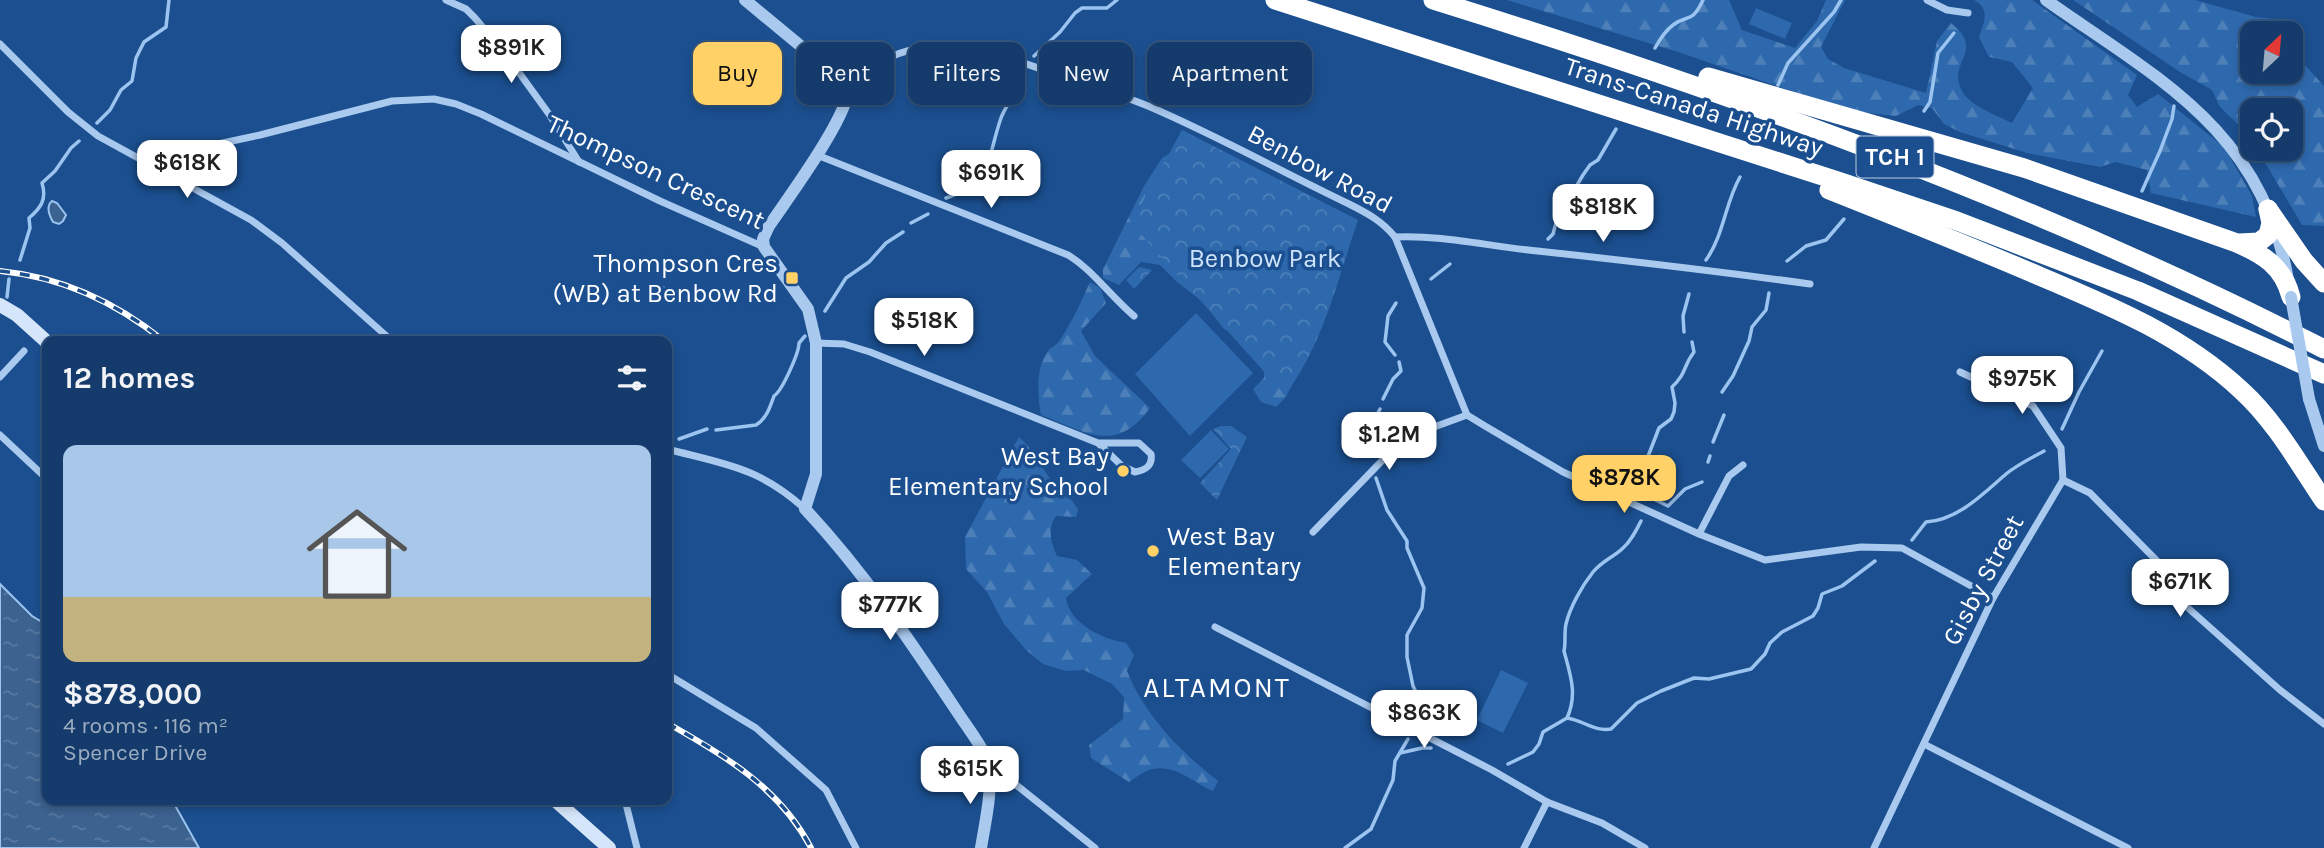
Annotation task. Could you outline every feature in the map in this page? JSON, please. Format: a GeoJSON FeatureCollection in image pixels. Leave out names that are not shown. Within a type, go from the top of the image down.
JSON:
{"type":"FeatureCollection","features":[{"type":"Feature","properties":{"kind":"highway","name":"Trans-Canada Highway"},"geometry":{"type":"LineString","coordinates":[[1275,0],[1888,197],[2017,243],[2173,306],[2324,374]]}},
{"type":"Feature","properties":{"kind":"highway","name":"Trans-Canada Highway"},"geometry":{"type":"LineString","coordinates":[[1433,0],[1760,108],[1960,183],[2160,270],[2324,349]]}},
{"type":"Feature","properties":{"kind":"highway"},"geometry":{"type":"LineString","coordinates":[[1511,24],[1669,65],[2003,162],[2259,253],[2274,264],[2286,280],[2291,297]]}},
{"type":"Feature","properties":{"kind":"highway"},"geometry":{"type":"LineString","coordinates":[[1692,134],[1956,241],[2103,303],[2160,331],[2213,365],[2245,393],[2279,435],[2324,501]]}},
{"type":"Feature","properties":{"kind":"highway"},"geometry":{"type":"LineString","coordinates":[[2234,243],[2253,244],[2264,240],[2270,229],[2268,209]]}},
{"type":"Feature","properties":{"kind":"highway"},"geometry":{"type":"LineString","coordinates":[[2268,209],[2304,261],[2324,283]]}},
{"type":"Feature","properties":{"kind":"highway"},"geometry":{"type":"LineString","coordinates":[[2291,297],[2299,283],[2315,285],[2324,290]]}},
{"type":"Feature","properties":{"kind":"main road"},"geometry":{"type":"LineString","coordinates":[[0,305],[17,315],[42,338]]}},
{"type":"Feature","properties":{"kind":"main road"},"geometry":{"type":"LineString","coordinates":[[561,805],[609,848]]}},
{"type":"Feature","properties":{"kind":"street"},"geometry":{"type":"LineString","coordinates":[[446,0],[466,9],[491,37],[549,114],[579,162]]}},
{"type":"Feature","properties":{"kind":"street"},"geometry":{"type":"LineString","coordinates":[[745,0],[796,42]]}},
{"type":"Feature","properties":{"kind":"street"},"geometry":{"type":"LineString","coordinates":[[1927,0],[1947,10],[1969,13]]}},
{"type":"Feature","properties":{"kind":"street"},"geometry":{"type":"LineString","coordinates":[[2046,0],[2165,82],[2200,111],[2242,160],[2268,209],[2283,254],[2309,399],[2324,446]]}},
{"type":"Feature","properties":{"kind":"street"},"geometry":{"type":"LineString","coordinates":[[0,44],[85,127],[107,142],[234,210],[266,231],[386,336]]}},
{"type":"Feature","properties":{"kind":"street","name":"Benbow Road"},"geometry":{"type":"LineString","coordinates":[[894,56],[909,49],[954,47],[1000,56],[1147,106],[1377,219],[1395,237]]}},
{"type":"Feature","properties":{"kind":"street","name":"Thompson Crescent"},"geometry":{"type":"LineString","coordinates":[[140,159],[161,152],[190,150],[260,135],[392,101],[417,98],[456,104],[764,247],[808,309],[817,342],[816,474],[805,509]]}},
{"type":"Feature","properties":{"kind":"street"},"geometry":{"type":"LineString","coordinates":[[764,247],[763,239],[769,226],[817,155],[845,105]]}},
{"type":"Feature","properties":{"kind":"street"},"geometry":{"type":"LineString","coordinates":[[817,155],[1068,255],[1134,316]]}},
{"type":"Feature","properties":{"kind":"street"},"geometry":{"type":"LineString","coordinates":[[1810,284],[1429,236],[1395,237],[1467,415],[1563,472],[1699,534],[1765,560],[1861,547],[1902,548],[1993,598]]}},
{"type":"Feature","properties":{"kind":"street"},"geometry":{"type":"LineString","coordinates":[[817,342],[844,344],[870,352],[1098,443],[1129,470],[1142,471],[1150,465],[1151,454],[1139,443],[1098,443]]}},
{"type":"Feature","properties":{"kind":"street"},"geometry":{"type":"LineString","coordinates":[[0,377],[23,351]]}},
{"type":"Feature","properties":{"kind":"street"},"geometry":{"type":"LineString","coordinates":[[1960,372],[2033,406],[2061,448],[2063,480],[2090,493],[2159,563],[2187,607],[2280,690],[2324,724]]}},
{"type":"Feature","properties":{"kind":"street"},"geometry":{"type":"LineString","coordinates":[[1313,532],[1404,438],[1467,415]]}},
{"type":"Feature","properties":{"kind":"street"},"geometry":{"type":"LineString","coordinates":[[0,435],[42,474]]}},
{"type":"Feature","properties":{"kind":"street"},"geometry":{"type":"LineString","coordinates":[[672,450],[751,472],[780,487],[805,509],[880,599],[926,664],[980,747],[989,766],[989,797],[981,848]]}},
{"type":"Feature","properties":{"kind":"street"},"geometry":{"type":"LineString","coordinates":[[1699,534],[1729,476],[1743,465]]}},
{"type":"Feature","properties":{"kind":"street","name":"Gisby Street"},"geometry":{"type":"LineString","coordinates":[[1874,848],[1993,598],[2063,480]]}},
{"type":"Feature","properties":{"kind":"street"},"geometry":{"type":"LineString","coordinates":[[1215,627],[1492,769],[1547,802],[1602,823],[1645,848]]}},
{"type":"Feature","properties":{"kind":"street"},"geometry":{"type":"LineString","coordinates":[[672,677],[756,728],[825,790],[856,848]]}},
{"type":"Feature","properties":{"kind":"street"},"geometry":{"type":"LineString","coordinates":[[1924,744],[2128,848]]}},
{"type":"Feature","properties":{"kind":"street"},"geometry":{"type":"LineString","coordinates":[[989,766],[1006,776],[1095,848]]}},
{"type":"Feature","properties":{"kind":"street"},"geometry":{"type":"LineString","coordinates":[[1524,848],[1547,802]]}},
{"type":"Feature","properties":{"kind":"street"},"geometry":{"type":"LineString","coordinates":[[626,805],[637,848]]}},
{"type":"Feature","properties":{"kind":"green space"},"geometry":{"type":"Polygon","coordinates":[[[1507,0],[1729,0],[1742,30],[1795,48],[1817,21],[1826,0],[1845,0],[1821,47],[1828,59],[1844,68],[1926,93],[1937,41],[1951,23],[1966,41],[1958,79],[1961,89],[1976,105],[2012,123],[2033,88],[2012,62],[1989,57],[1979,37],[1984,22],[1983,8],[1974,0],[2032,0],[2137,75],[2128,95],[2137,107],[2158,94],[2224,147],[2252,196],[2256,217],[2151,193],[2147,170],[2115,162],[2100,167],[2027,153],[1960,132],[1944,124],[1932,108],[1918,105],[1896,116],[1850,111],[1678,52],[1507,0]]]}},
{"type":"Feature","properties":{"kind":"green space"},"geometry":{"type":"Polygon","coordinates":[[[2073,0],[2195,0],[2256,17],[2276,19],[2278,21],[2240,21],[2240,84],[2303,84],[2303,63],[2324,86],[2324,226],[2302,225],[2264,161],[2303,161],[2303,98],[2240,98],[2240,126],[2220,107],[2212,90],[2180,72],[2073,0]]]}},
{"type":"Feature","properties":{"kind":"green space"},"geometry":{"type":"Polygon","coordinates":[[[1756,8],[1792,23],[1785,39],[1749,24],[1756,8]]]}},
{"type":"Feature","properties":{"kind":"green space","name":"Benbow Park"},"geometry":{"type":"Polygon","coordinates":[[[1182,130],[1358,220],[1320,333],[1310,355],[1285,395],[1131,223],[1182,130]]]}},
{"type":"Feature","properties":{"kind":"green space"},"geometry":{"type":"Polygon","coordinates":[[[1175,150],[1298,372],[1286,397],[1276,407],[1261,402],[1253,389],[1264,378],[1264,354],[1224,329],[1203,302],[1160,265],[1141,262],[1119,285],[1103,278],[1103,269],[1144,186],[1162,158],[1175,150]]]}},
{"type":"Feature","properties":{"kind":"green space"},"geometry":{"type":"Polygon","coordinates":[[[1139,267],[1152,270],[1134,289],[1126,280],[1139,267]]]}},
{"type":"Feature","properties":{"kind":"green space"},"geometry":{"type":"Polygon","coordinates":[[[1090,282],[1100,288],[1106,303],[1081,331],[1095,356],[1150,408],[1125,431],[1112,435],[1086,433],[1041,415],[1038,391],[1041,365],[1048,351],[1059,342],[1090,282]]]}},
{"type":"Feature","properties":{"kind":"green space"},"geometry":{"type":"Polygon","coordinates":[[[1196,313],[1253,373],[1190,436],[1135,374],[1196,313]]]}},
{"type":"Feature","properties":{"kind":"green space"},"geometry":{"type":"Polygon","coordinates":[[[1231,426],[1247,437],[1217,500],[1200,483],[1231,449],[1213,429],[1231,426]]]}},
{"type":"Feature","properties":{"kind":"green space"},"geometry":{"type":"Polygon","coordinates":[[[1211,430],[1229,449],[1200,478],[1181,460],[1211,430]]]}},
{"type":"Feature","properties":{"kind":"green space"},"geometry":{"type":"Polygon","coordinates":[[[1019,437],[1059,490],[1078,510],[1076,517],[1056,516],[1051,531],[1057,556],[1077,560],[1092,574],[1066,598],[1069,607],[1080,623],[1088,629],[1126,643],[1134,655],[1127,671],[1144,703],[1165,732],[1218,781],[1213,791],[1183,774],[1158,768],[1149,770],[1129,782],[1091,758],[1089,745],[1123,719],[1124,697],[1112,684],[1084,670],[1066,671],[1043,664],[1026,650],[1004,624],[987,592],[966,569],[965,537],[1019,437]]]}},
{"type":"Feature","properties":{"kind":"green space"},"geometry":{"type":"Polygon","coordinates":[[[1501,670],[1528,683],[1503,733],[1477,720],[1501,670]]]}},
{"type":"Feature","properties":{"kind":"water"},"geometry":{"type":"Polygon","coordinates":[[[52,201],[57,203],[66,215],[59,224],[53,222],[49,214],[52,201]]]}},
{"type":"Feature","properties":{"kind":"water"},"geometry":{"type":"Polygon","coordinates":[[[655,283],[672,292],[668,301],[650,293],[655,283]]]}},
{"type":"Feature","properties":{"kind":"water"},"geometry":{"type":"Polygon","coordinates":[[[0,584],[32,616],[42,622],[42,805],[175,805],[199,848],[0,848],[0,584]]]}},
{"type":"Feature","properties":{"kind":"waterway"},"geometry":{"type":"LineString","coordinates":[[97,123],[110,110],[121,90],[132,81],[136,58],[144,42],[166,27],[169,0]]}},
{"type":"Feature","properties":{"kind":"waterway"},"geometry":{"type":"LineString","coordinates":[[1034,56],[1082,8],[1107,8],[1117,0]]}},
{"type":"Feature","properties":{"kind":"waterway"},"geometry":{"type":"LineString","coordinates":[[1655,48],[1668,30],[1692,16],[1703,0]]}},
{"type":"Feature","properties":{"kind":"waterway"},"geometry":{"type":"LineString","coordinates":[[1778,85],[1788,63],[1834,12],[1841,0]]}},
{"type":"Feature","properties":{"kind":"waterway"},"geometry":{"type":"LineString","coordinates":[[1924,111],[1930,102],[1938,53],[1954,33]]}},
{"type":"Feature","properties":{"kind":"waterway"},"geometry":{"type":"LineString","coordinates":[[946,198],[961,192],[980,177],[990,157],[1001,118],[1008,105]]}},
{"type":"Feature","properties":{"kind":"waterway"},"geometry":{"type":"LineString","coordinates":[[2142,191],[2160,151],[2174,106]]}},
{"type":"Feature","properties":{"kind":"waterway"},"geometry":{"type":"LineString","coordinates":[[1548,239],[1583,175],[1590,165],[1598,160],[1616,129]]}},
{"type":"Feature","properties":{"kind":"waterway"},"geometry":{"type":"LineString","coordinates":[[20,260],[30,228],[29,218],[40,207],[43,198],[42,183],[79,141]]}},
{"type":"Feature","properties":{"kind":"waterway"},"geometry":{"type":"LineString","coordinates":[[1706,260],[1717,240],[1740,177]]}},
{"type":"Feature","properties":{"kind":"waterway"},"geometry":{"type":"LineString","coordinates":[[911,223],[928,214]]}},
{"type":"Feature","properties":{"kind":"waterway"},"geometry":{"type":"LineString","coordinates":[[1787,261],[1806,246],[1826,240],[1844,219]]}},
{"type":"Feature","properties":{"kind":"waterway"},"geometry":{"type":"LineString","coordinates":[[825,311],[846,278],[869,262],[886,243],[903,232]]}},
{"type":"Feature","properties":{"kind":"waterway"},"geometry":{"type":"LineString","coordinates":[[1431,279],[1450,264]]}},
{"type":"Feature","properties":{"kind":"waterway"},"geometry":{"type":"LineString","coordinates":[[7,297],[9,279]]}},
{"type":"Feature","properties":{"kind":"waterway"},"geometry":{"type":"LineString","coordinates":[[1722,392],[1733,376],[1749,341],[1752,327],[1766,310],[1769,293]]}},
{"type":"Feature","properties":{"kind":"waterway"},"geometry":{"type":"LineString","coordinates":[[1684,332],[1683,316],[1689,294]]}},
{"type":"Feature","properties":{"kind":"waterway"},"geometry":{"type":"LineString","coordinates":[[1395,355],[1385,342],[1388,316],[1396,303]]}},
{"type":"Feature","properties":{"kind":"waterway"},"geometry":{"type":"LineString","coordinates":[[716,430],[756,425],[763,419],[785,380],[799,343],[805,336]]}},
{"type":"Feature","properties":{"kind":"waterway"},"geometry":{"type":"LineString","coordinates":[[1692,342],[1694,352],[1672,387],[1674,412],[1671,419],[1659,428],[1635,490],[1668,506],[1685,489],[1702,482]]}},
{"type":"Feature","properties":{"kind":"waterway"},"geometry":{"type":"LineString","coordinates":[[2062,429],[2102,351]]}},
{"type":"Feature","properties":{"kind":"waterway"},"geometry":{"type":"LineString","coordinates":[[1383,399],[1393,379],[1401,371],[1399,362]]}},
{"type":"Feature","properties":{"kind":"waterway"},"geometry":{"type":"LineString","coordinates":[[1363,451],[1364,439],[1380,409]]}},
{"type":"Feature","properties":{"kind":"waterway"},"geometry":{"type":"LineString","coordinates":[[1713,442],[1724,415]]}},
{"type":"Feature","properties":{"kind":"waterway"},"geometry":{"type":"LineString","coordinates":[[679,439],[707,429]]}},
{"type":"Feature","properties":{"kind":"waterway"},"geometry":{"type":"LineString","coordinates":[[1912,540],[1926,522],[1959,511],[2010,471],[2044,451]]}},
{"type":"Feature","properties":{"kind":"waterway"},"geometry":{"type":"LineString","coordinates":[[1708,462],[1710,456]]}},
{"type":"Feature","properties":{"kind":"waterway"},"geometry":{"type":"LineString","coordinates":[[1376,478],[1387,510],[1407,541],[1407,548],[1424,588],[1422,608],[1407,635],[1407,657],[1413,686],[1420,700],[1420,711]]}},
{"type":"Feature","properties":{"kind":"waterway"},"geometry":{"type":"LineString","coordinates":[[1508,764],[1533,752],[1543,732],[1567,718],[1572,692],[1564,651],[1565,627],[1570,611],[1593,572],[1626,545],[1641,521]]}},
{"type":"Feature","properties":{"kind":"waterway"},"geometry":{"type":"LineString","coordinates":[[1567,718],[1599,729],[1611,729],[1637,703],[1661,691],[1694,678],[1709,679],[1751,669],[1765,654],[1770,643],[1782,632],[1813,616],[1822,594],[1842,586],[1875,561]]}},
{"type":"Feature","properties":{"kind":"waterway"},"geometry":{"type":"LineString","coordinates":[[1345,848],[1371,829],[1393,780],[1395,761],[1408,739]]}},
{"type":"Feature","properties":{"kind":"waterway"},"geometry":{"type":"LineString","coordinates":[[1400,753],[1431,748]]}},
{"type":"Feature","properties":{"kind":"railway"},"geometry":{"type":"LineString","coordinates":[[0,271],[45,279],[87,294],[127,315],[158,336]]}},
{"type":"Feature","properties":{"kind":"railway"},"geometry":{"type":"LineString","coordinates":[[672,726],[749,775],[783,808],[811,848]]}},
{"type":"Feature","properties":{"kind":"place","name":"Thompson Cres (WB) at Benbow Rd"},"geometry":{"type":"Point","coordinates":[792,278]}},
{"type":"Feature","properties":{"kind":"place","name":"West Bay Elementary School"},"geometry":{"type":"Point","coordinates":[1123,471]}},
{"type":"Feature","properties":{"kind":"place","name":"West Bay Elementary"},"geometry":{"type":"Point","coordinates":[1153,551]}},
{"type":"Feature","properties":{"kind":"district","name":"ALTAMONT"},"geometry":{"type":"Point","coordinates":[1217,687]}}]}
